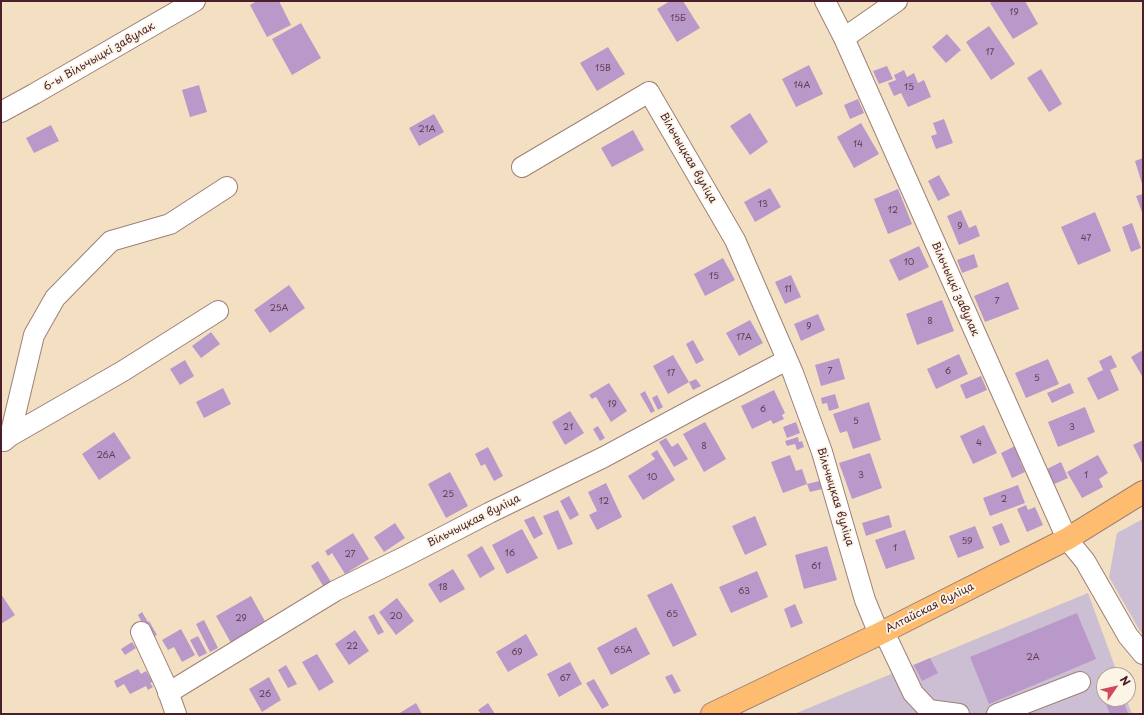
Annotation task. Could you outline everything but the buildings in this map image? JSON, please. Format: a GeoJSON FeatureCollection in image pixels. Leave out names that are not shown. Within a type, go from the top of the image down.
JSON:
{"type":"FeatureCollection","features":[{"type":"Feature","properties":{"kind":"main road","name":"Алтайская вуліца"},"geometry":{"type":"LineString","coordinates":[[712,714],[881,633],[1067,539],[1143,492]]}},
{"type":"Feature","properties":{"kind":"street","name":"6-ы Вільчыцкі завулак"},"geometry":{"type":"LineString","coordinates":[[1,112],[196,1]]}},
{"type":"Feature","properties":{"kind":"street","name":"Вільчыцкі завулак"},"geometry":{"type":"LineString","coordinates":[[825,1],[844,38],[1067,539],[1085,561],[1128,636],[1143,654]]}},
{"type":"Feature","properties":{"kind":"street"},"geometry":{"type":"LineString","coordinates":[[844,38],[896,1]]}},
{"type":"Feature","properties":{"kind":"street","name":"Вільчыцкая вуліца"},"geometry":{"type":"LineString","coordinates":[[522,166],[649,92],[735,240],[787,360],[822,452],[865,600],[913,693],[929,712]]}},
{"type":"Feature","properties":{"kind":"street"},"geometry":{"type":"LineString","coordinates":[[5,440],[34,335],[54,298],[110,241],[170,224],[226,187]]}},
{"type":"Feature","properties":{"kind":"street"},"geometry":{"type":"LineString","coordinates":[[5,440],[123,371],[218,311]]}},
{"type":"Feature","properties":{"kind":"street","name":"Вільчыцкая вуліца"},"geometry":{"type":"LineString","coordinates":[[168,693],[334,591],[604,457],[787,360]]}},
{"type":"Feature","properties":{"kind":"street"},"geometry":{"type":"LineString","coordinates":[[141,632],[166,686],[176,714]]}},
{"type":"Feature","properties":{"kind":"street"},"geometry":{"type":"LineString","coordinates":[[997,714],[1080,682]]}},
{"type":"Feature","properties":{"kind":"street"},"geometry":{"type":"LineString","coordinates":[[929,712],[959,714]]}},
{"type":"Feature","properties":{"kind":"shaded area"},"geometry":{"type":"Polygon","coordinates":[[[1143,519],[1143,635],[1109,577],[1117,533],[1143,519]]]}},
{"type":"Feature","properties":{"kind":"shaded area"},"geometry":{"type":"Polygon","coordinates":[[[1088,593],[1115,667],[1096,667],[1096,707],[1129,707],[1132,714],[794,714],[1088,593]]]}}]}
